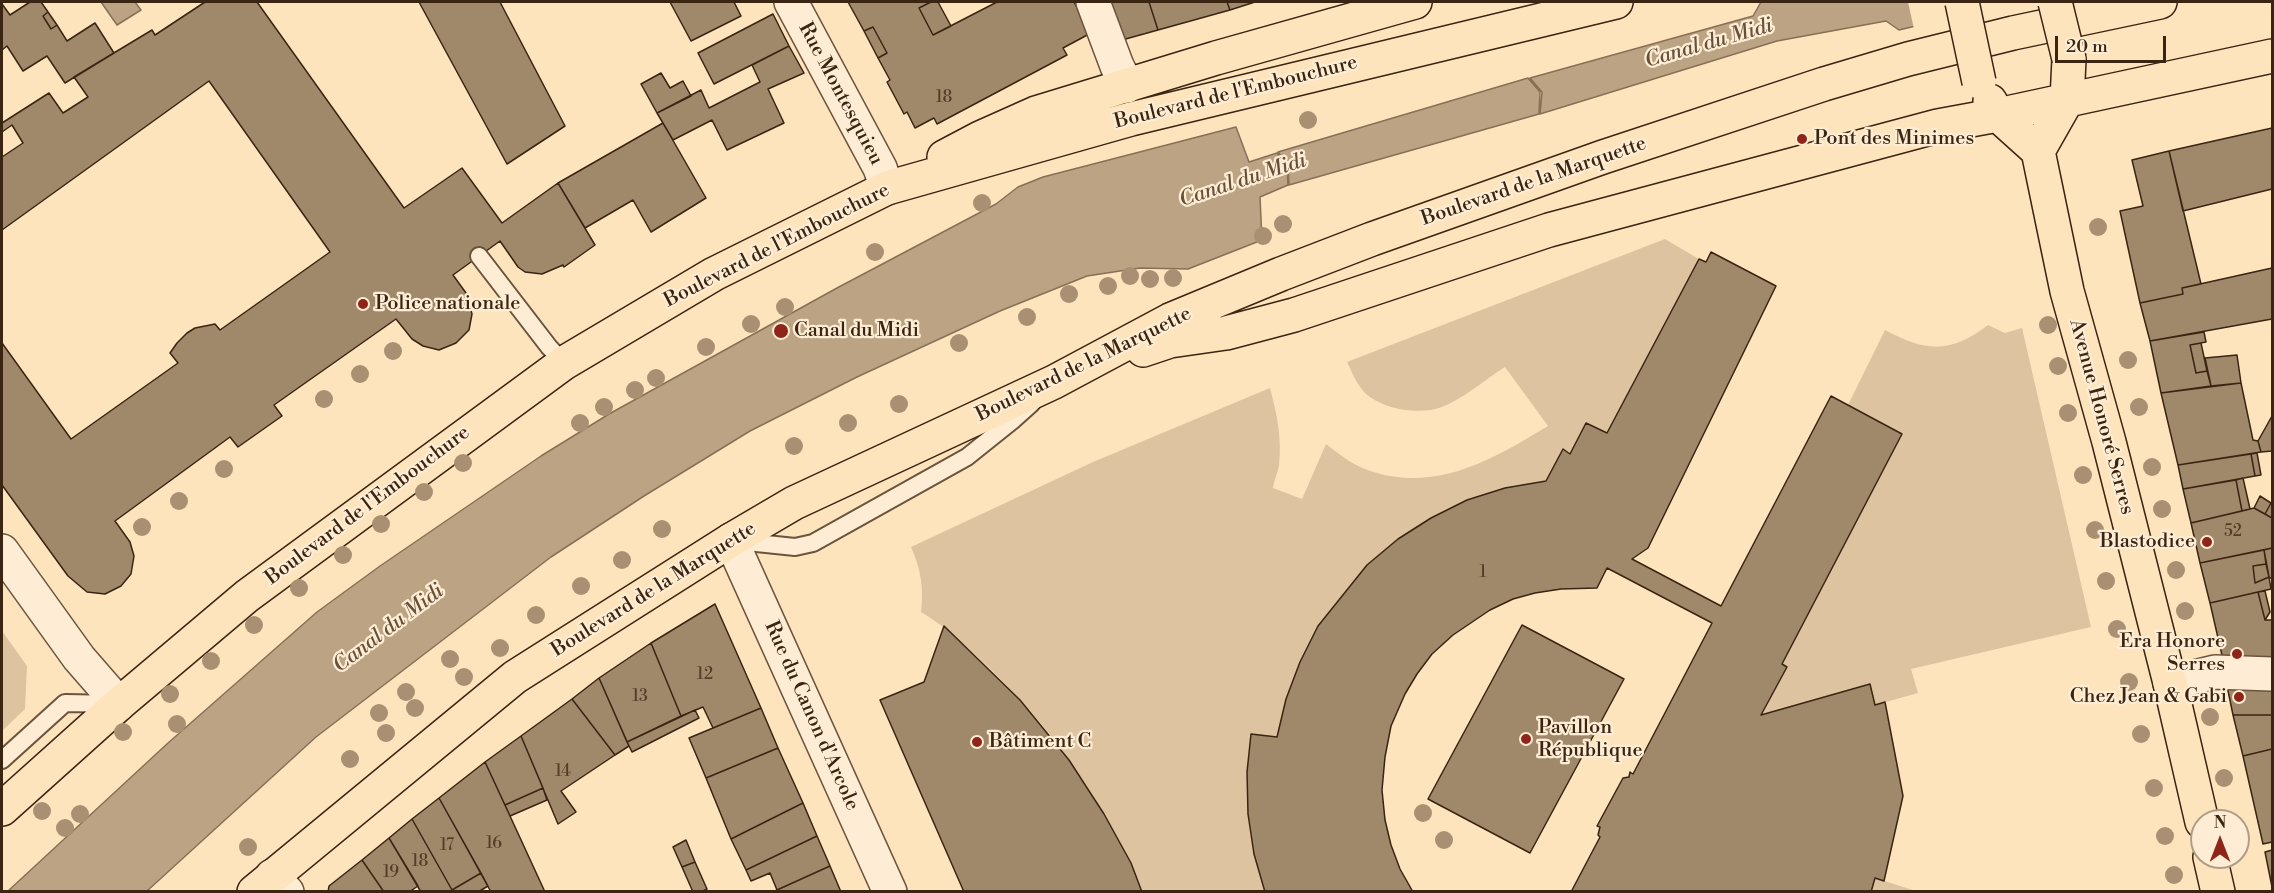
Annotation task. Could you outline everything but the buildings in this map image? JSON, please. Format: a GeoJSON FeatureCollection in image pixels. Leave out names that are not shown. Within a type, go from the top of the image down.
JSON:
{"type":"FeatureCollection","features":[{"type":"Feature","properties":{"kind":"main road"},"geometry":{"type":"LineString","coordinates":[[887,188],[980,138],[1036,113],[1415,2]]}},
{"type":"Feature","properties":{"kind":"main road","name":"Boulevard de l'Embouchure"},"geometry":{"type":"LineString","coordinates":[[2,809],[119,704],[248,596],[564,363],[714,274],[887,188],[1131,119],[1616,2]]}},
{"type":"Feature","properties":{"kind":"main road"},"geometry":{"type":"LineString","coordinates":[[1962,2],[1979,82],[1998,115],[2038,151],[2067,100],[2069,60],[2055,2]]}},
{"type":"Feature","properties":{"kind":"main road","name":"Boulevard de la Marquette"},"geometry":{"type":"LineString","coordinates":[[271,886],[515,677],[731,540],[794,503],[1054,382],[1170,320],[1372,239],[1603,157],[1824,84],[2013,33],[2160,2]]}},
{"type":"Feature","properties":{"kind":"main road"},"geometry":{"type":"LineString","coordinates":[[1054,382],[1170,341],[1226,333],[1294,315],[1549,230],[1938,126],[2272,56]]}},
{"type":"Feature","properties":{"kind":"main road","name":"Avenue Honoré Serres"},"geometry":{"type":"LineString","coordinates":[[2038,151],[2067,291],[2109,442],[2170,683],[2199,809]]}},
{"type":"Feature","properties":{"kind":"main road"},"geometry":{"type":"LineString","coordinates":[[2213,869],[2218,891]]}},
{"type":"Feature","properties":{"kind":"street","name":"Rue Montesquieu"},"geometry":{"type":"LineString","coordinates":[[791,2],[880,168],[887,188]]}},
{"type":"Feature","properties":{"kind":"street"},"geometry":{"type":"LineString","coordinates":[[1093,2],[1127,86]]}},
{"type":"Feature","properties":{"kind":"street","name":"Rue du Canon d'Arcole"},"geometry":{"type":"LineString","coordinates":[[731,540],[890,891]]}},
{"type":"Feature","properties":{"kind":"street"},"geometry":{"type":"LineString","coordinates":[[2,551],[79,658],[119,704]]}},
{"type":"Feature","properties":{"kind":"street"},"geometry":{"type":"LineString","coordinates":[[2170,683],[2215,672],[2272,674]]}},
{"type":"Feature","properties":{"kind":"lane"},"geometry":{"type":"LineString","coordinates":[[479,256],[564,363]]}},
{"type":"Feature","properties":{"kind":"lane"},"geometry":{"type":"LineString","coordinates":[[731,540],[795,547],[813,543],[967,457],[1012,422],[1054,382]]}},
{"type":"Feature","properties":{"kind":"lane"},"geometry":{"type":"LineString","coordinates":[[2,760],[65,703],[119,704]]}},
{"type":"Feature","properties":{"kind":"shaded area"},"geometry":{"type":"Polygon","coordinates":[[[1665,239],[1699,259],[1607,433],[1586,424],[1570,454],[1563,450],[1546,481],[1505,488],[1467,500],[1431,518],[1398,539],[1367,565],[1318,626],[1300,662],[1286,698],[1277,737],[1251,734],[1248,814],[1252,843],[1265,891],[1142,891],[1113,829],[1057,743],[988,667],[948,631],[921,612],[921,579],[911,547],[1093,462],[1270,388],[1277,417],[1280,445],[1279,465],[1273,488],[1302,499],[1326,444],[1360,467],[1390,476],[1414,478],[1438,476],[1461,470],[1505,451],[1548,426],[1505,367],[1467,394],[1442,407],[1414,411],[1395,408],[1370,397],[1359,386],[1347,362],[1665,239]]]}},
{"type":"Feature","properties":{"kind":"shaded area"},"geometry":{"type":"Polygon","coordinates":[[[1988,325],[2005,333],[2022,328],[2091,627],[1911,669],[1918,693],[1875,705],[1869,684],[1761,715],[1787,667],[1782,664],[1902,434],[1848,405],[1885,330],[1913,343],[1938,347],[1962,341],[1988,325]]]}},
{"type":"Feature","properties":{"kind":"shaded area"},"geometry":{"type":"Polygon","coordinates":[[[2,631],[27,666],[25,709],[2,731],[2,631]]]}},
{"type":"Feature","properties":{"kind":"shaded area"},"geometry":{"type":"Polygon","coordinates":[[[1875,878],[1916,891],[1871,892],[1875,878]]]}},
{"type":"Feature","properties":{"kind":"water"},"geometry":{"type":"Polygon","coordinates":[[[101,2],[135,2],[141,10],[117,25],[101,2]]]}},
{"type":"Feature","properties":{"kind":"water"},"geometry":{"type":"Polygon","coordinates":[[[1761,2],[2015,2],[1899,30],[1886,21],[1777,41],[1540,114],[1542,92],[1530,78],[1753,16],[1761,2]]]}},
{"type":"Feature","properties":{"kind":"water"},"geometry":{"type":"Polygon","coordinates":[[[1528,78],[1540,92],[1539,114],[1289,185],[1288,165],[1278,152],[1528,78]]]}},
{"type":"Feature","properties":{"kind":"water"},"geometry":{"type":"Polygon","coordinates":[[[1236,127],[1249,162],[1277,153],[1287,166],[1288,185],[1260,197],[1262,240],[1188,269],[1140,268],[1087,276],[1000,311],[857,377],[750,431],[551,557],[316,737],[147,891],[8,891],[168,743],[317,612],[541,456],[609,414],[837,288],[996,204],[1018,187],[1043,177],[1236,127]]]}},
{"type":"Feature","properties":{"kind":"pier"},"geometry":{"type":"Polygon","coordinates":[[[1908,2],[2018,2],[1914,29],[1908,2]]]}},
{"type":"Feature","properties":{"kind":"place","name":"Pont des Minimes"},"geometry":{"type":"Point","coordinates":[1802,139]}},
{"type":"Feature","properties":{"kind":"place","name":"Police nationale"},"geometry":{"type":"Point","coordinates":[363,304]}},
{"type":"Feature","properties":{"kind":"place","name":"Canal du Midi"},"geometry":{"type":"Point","coordinates":[781,331]}},
{"type":"Feature","properties":{"kind":"place","name":"Blastodice"},"geometry":{"type":"Point","coordinates":[2207,542]}},
{"type":"Feature","properties":{"kind":"place","name":"Era Honore Serres"},"geometry":{"type":"Point","coordinates":[2237,654]}},
{"type":"Feature","properties":{"kind":"place","name":"Chez Jean & Gabi"},"geometry":{"type":"Point","coordinates":[2239,697]}},
{"type":"Feature","properties":{"kind":"place","name":"Pavillon République"},"geometry":{"type":"Point","coordinates":[1526,739]}},
{"type":"Feature","properties":{"kind":"place","name":"Bâtiment C"},"geometry":{"type":"Point","coordinates":[977,742]}}]}
